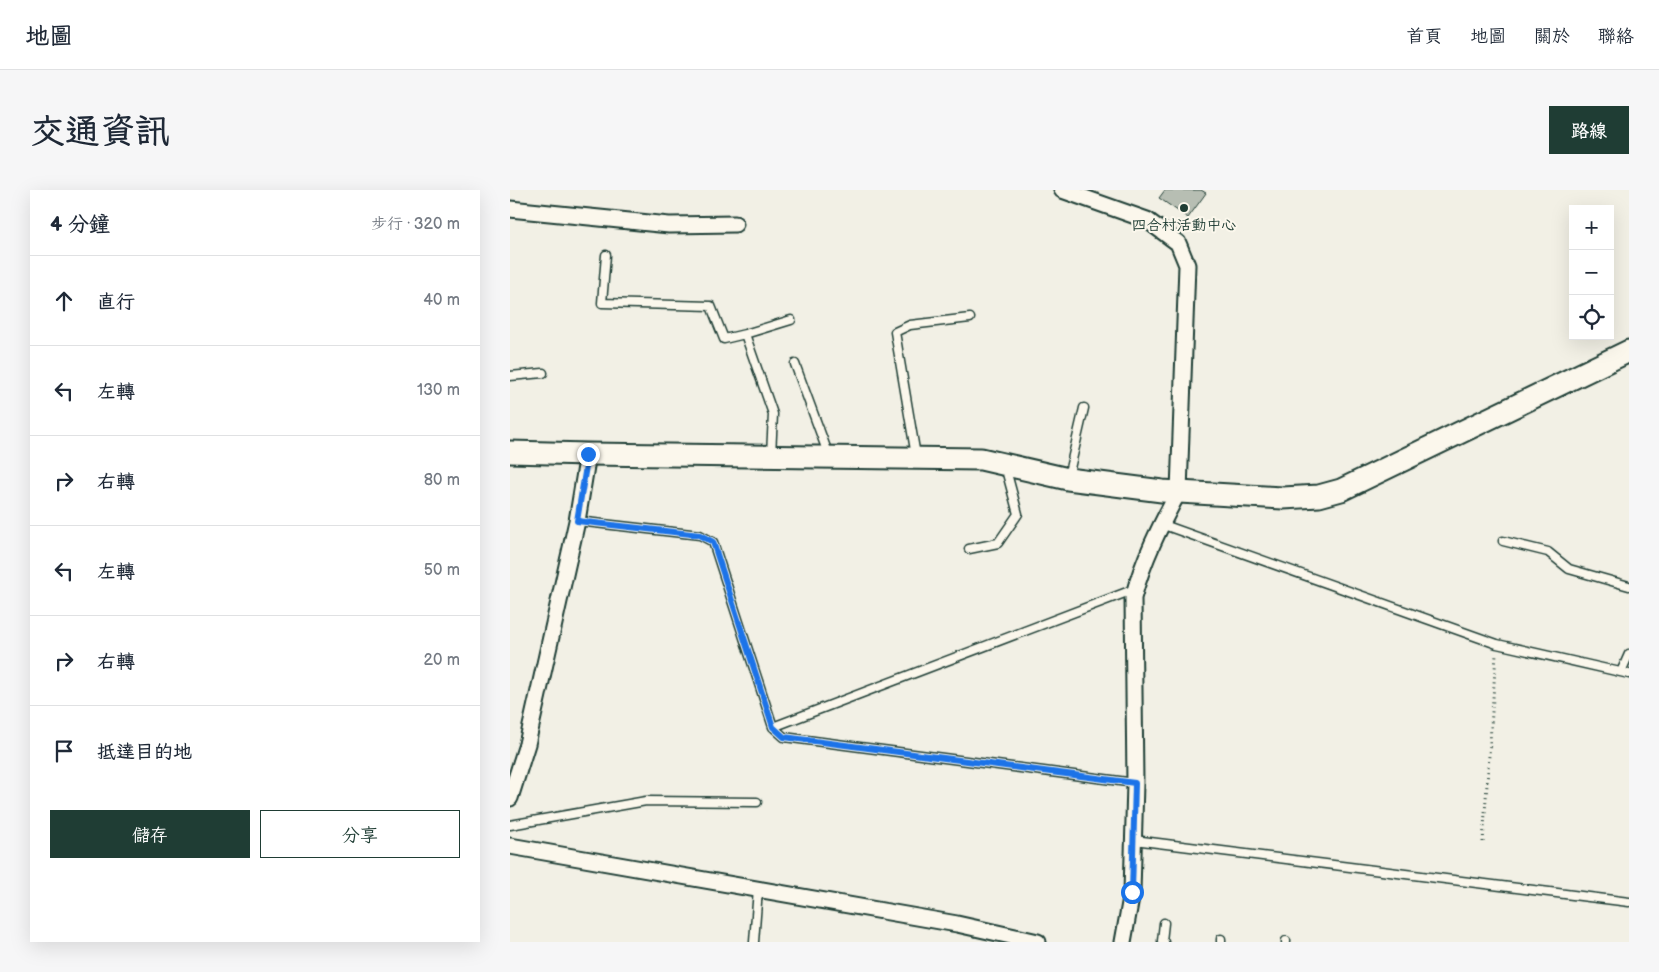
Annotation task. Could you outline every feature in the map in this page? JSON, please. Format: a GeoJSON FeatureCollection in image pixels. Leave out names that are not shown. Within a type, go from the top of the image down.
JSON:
{"type":"FeatureCollection","features":[{"type":"Feature","properties":{"kind":"street"},"geometry":{"type":"LineString","coordinates":[[1062,190],[1147,220],[1178,243],[1187,265],[1179,491],[1161,524],[1140,570],[1133,598],[1134,840],[1132,892],[1123,942]]}},
{"type":"Feature","properties":{"kind":"street"},"geometry":{"type":"LineString","coordinates":[[510,209],[669,225],[735,224]]}},
{"type":"Feature","properties":{"kind":"street"},"geometry":{"type":"LineString","coordinates":[[510,452],[981,459],[1068,478],[1162,491],[1283,498],[1319,496],[1341,490],[1629,351]]}},
{"type":"Feature","properties":{"kind":"street"},"geometry":{"type":"LineString","coordinates":[[510,798],[527,744],[577,521],[588,454]]}},
{"type":"Feature","properties":{"kind":"street"},"geometry":{"type":"LineString","coordinates":[[510,846],[957,924],[1038,942]]}},
{"type":"Feature","properties":{"kind":"lane"},"geometry":{"type":"LineString","coordinates":[[606,255],[602,303],[711,306],[724,339],[791,320]]}},
{"type":"Feature","properties":{"kind":"lane"},"geometry":{"type":"LineString","coordinates":[[917,458],[895,332],[910,325],[970,318]]}},
{"type":"Feature","properties":{"kind":"lane"},"geometry":{"type":"LineString","coordinates":[[745,334],[773,414],[771,457]]}},
{"type":"Feature","properties":{"kind":"lane"},"geometry":{"type":"LineString","coordinates":[[795,364],[830,457]]}},
{"type":"Feature","properties":{"kind":"lane"},"geometry":{"type":"LineString","coordinates":[[510,376],[543,373]]}},
{"type":"Feature","properties":{"kind":"lane"},"geometry":{"type":"LineString","coordinates":[[1068,478],[1084,408]]}},
{"type":"Feature","properties":{"kind":"lane"},"geometry":{"type":"LineString","coordinates":[[969,549],[998,543],[1018,514],[1004,464]]}},
{"type":"Feature","properties":{"kind":"lane"},"geometry":{"type":"LineString","coordinates":[[577,521],[700,535],[713,542],[773,727],[784,737],[1135,783]]}},
{"type":"Feature","properties":{"kind":"lane"},"geometry":{"type":"LineString","coordinates":[[1161,524],[1497,644],[1625,673],[1629,654]]}},
{"type":"Feature","properties":{"kind":"lane"},"geometry":{"type":"LineString","coordinates":[[1503,541],[1548,552],[1569,569],[1629,586]]}},
{"type":"Feature","properties":{"kind":"lane"},"geometry":{"type":"LineString","coordinates":[[773,727],[1136,589]]}},
{"type":"Feature","properties":{"kind":"lane"},"geometry":{"type":"LineString","coordinates":[[510,825],[646,801],[757,802]]}},
{"type":"Feature","properties":{"kind":"lane"},"geometry":{"type":"LineString","coordinates":[[1134,840],[1629,902]]}},
{"type":"Feature","properties":{"kind":"lane"},"geometry":{"type":"LineString","coordinates":[[754,942],[758,889]]}},
{"type":"Feature","properties":{"kind":"lane"},"geometry":{"type":"LineString","coordinates":[[1164,923],[1162,941],[1164,942]]}},
{"type":"Feature","properties":{"kind":"path"},"geometry":{"type":"LineString","coordinates":[[1483,842],[1497,644]]}},
{"type":"Feature","properties":{"kind":"building","name":"四合村活動中心"},"geometry":{"type":"Polygon","coordinates":[[[1165,190],[1201,190],[1206,193],[1188,218],[1159,198],[1165,190]]]}},
{"type":"Feature","properties":{"kind":"place","name":"四合村活動中心"},"geometry":{"type":"Point","coordinates":[1184,208]}},
{"type":"Feature","properties":{"kind":"route"},"geometry":{"type":"LineString","coordinates":[[588,454],[577,521],[700,535],[713,542],[773,727],[784,737],[1135,783],[1132,892]]}}]}
